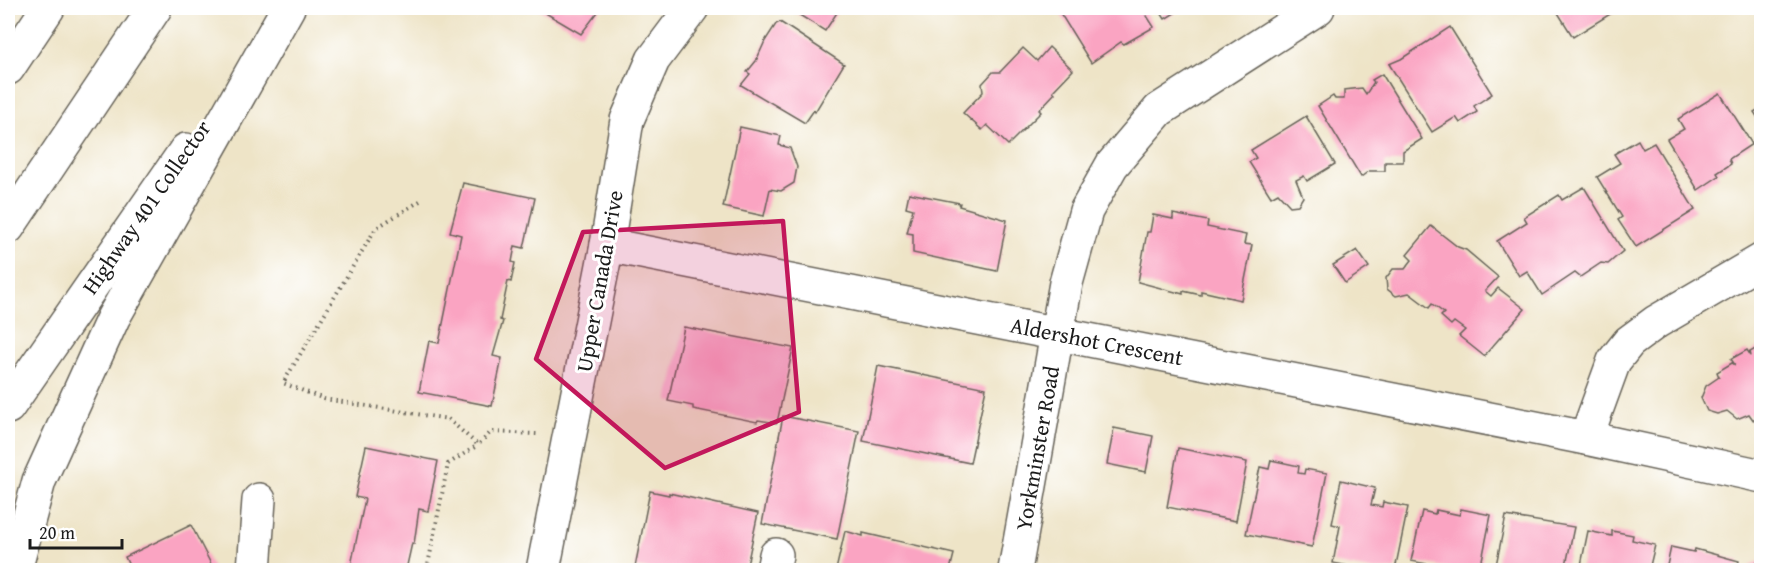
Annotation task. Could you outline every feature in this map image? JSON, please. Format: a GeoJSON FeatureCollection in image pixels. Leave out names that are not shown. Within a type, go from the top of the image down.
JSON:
{"type":"FeatureCollection","features":[{"type":"Feature","properties":{"kind":"main road"},"geometry":{"type":"LineString","coordinates":[[8,68],[48,8]]}},
{"type":"Feature","properties":{"kind":"main road"},"geometry":{"type":"LineString","coordinates":[[8,227],[154,8]]}},
{"type":"Feature","properties":{"kind":"main road"},"geometry":{"type":"LineString","coordinates":[[15,570],[39,481],[113,318],[287,8]]}},
{"type":"Feature","properties":{"kind":"main road","name":"Highway 401 Collector"},"geometry":{"type":"LineString","coordinates":[[8,407],[287,8]]}},
{"type":"Feature","properties":{"kind":"main road","name":"Upper Canada Drive"},"geometry":{"type":"LineString","coordinates":[[543,570],[607,245],[627,120],[653,60],[692,8]]}},
{"type":"Feature","properties":{"kind":"main road","name":"Yorkminster Road"},"geometry":{"type":"LineString","coordinates":[[1015,570],[1066,283],[1086,212],[1112,165],[1159,110],[1318,8]]}},
{"type":"Feature","properties":{"kind":"main road","name":"Aldershot Crescent"},"geometry":{"type":"LineString","coordinates":[[607,245],[1586,438],[1761,476]]}},
{"type":"Feature","properties":{"kind":"main road"},"geometry":{"type":"LineString","coordinates":[[1586,438],[1614,360],[1629,342],[1656,322],[1761,260]]}},
{"type":"Feature","properties":{"kind":"main road"},"geometry":{"type":"LineString","coordinates":[[254,570],[259,500]]}},
{"type":"Feature","properties":{"kind":"path"},"geometry":{"type":"LineString","coordinates":[[420,201],[376,228],[283,383],[324,399],[448,419],[478,445]]}},
{"type":"Feature","properties":{"kind":"path"},"geometry":{"type":"LineString","coordinates":[[427,570],[448,464],[478,445],[491,432],[571,435]]}},
{"type":"Feature","properties":{"kind":"highlighted area"},"geometry":{"type":"Polygon","coordinates":[[[783,221],[799,412],[665,468],[536,359],[583,232],[783,221]]]}},
{"type":"Feature","properties":{"kind":"building"},"geometry":{"type":"Polygon","coordinates":[[[537,8],[601,8],[581,34],[537,8]]]}},
{"type":"Feature","properties":{"kind":"building"},"geometry":{"type":"Polygon","coordinates":[[[795,8],[840,8],[825,31],[793,11],[795,8]]]}},
{"type":"Feature","properties":{"kind":"building"},"geometry":{"type":"Polygon","coordinates":[[[1057,8],[1142,8],[1154,27],[1124,44],[1121,42],[1091,63],[1057,8]]]}},
{"type":"Feature","properties":{"kind":"building"},"geometry":{"type":"Polygon","coordinates":[[[1158,8],[1183,8],[1165,19],[1158,8]]]}},
{"type":"Feature","properties":{"kind":"building"},"geometry":{"type":"Polygon","coordinates":[[[1555,8],[1620,8],[1573,37],[1555,8]]]}},
{"type":"Feature","properties":{"kind":"building"},"geometry":{"type":"Polygon","coordinates":[[[780,22],[844,64],[815,112],[814,110],[805,123],[741,85],[750,74],[747,72],[756,61],[765,41],[776,24],[780,22]]]}},
{"type":"Feature","properties":{"kind":"building"},"geometry":{"type":"Polygon","coordinates":[[[1450,27],[1492,94],[1474,106],[1477,112],[1460,123],[1456,117],[1432,132],[1389,64],[1401,59],[1450,27]]]}},
{"type":"Feature","properties":{"kind":"building"},"geometry":{"type":"Polygon","coordinates":[[[1049,47],[1073,70],[1053,91],[1055,93],[1039,110],[1041,112],[1008,145],[987,125],[982,130],[963,113],[983,92],[982,84],[993,72],[1000,72],[1023,48],[1037,61],[1049,47]]]}},
{"type":"Feature","properties":{"kind":"building"},"geometry":{"type":"Polygon","coordinates":[[[1382,74],[1422,139],[1403,151],[1403,162],[1385,162],[1385,171],[1369,171],[1361,177],[1318,106],[1333,96],[1335,99],[1344,99],[1344,90],[1362,88],[1366,94],[1374,82],[1372,80],[1382,74]]]}},
{"type":"Feature","properties":{"kind":"building"},"geometry":{"type":"Polygon","coordinates":[[[1720,93],[1752,144],[1729,159],[1731,164],[1717,173],[1719,176],[1698,190],[1667,139],[1684,129],[1678,119],[1720,93]]]}},
{"type":"Feature","properties":{"kind":"building"},"geometry":{"type":"Polygon","coordinates":[[[1762,107],[1762,124],[1754,112],[1762,107]]]}},
{"type":"Feature","properties":{"kind":"building"},"geometry":{"type":"Polygon","coordinates":[[[1306,116],[1335,164],[1307,181],[1304,176],[1296,180],[1303,197],[1298,205],[1290,206],[1278,193],[1271,197],[1249,162],[1256,158],[1251,150],[1306,116]]]}},
{"type":"Feature","properties":{"kind":"building"},"geometry":{"type":"Polygon","coordinates":[[[740,127],[781,136],[779,145],[790,148],[797,167],[794,183],[781,191],[770,189],[764,216],[723,207],[740,127]]]}},
{"type":"Feature","properties":{"kind":"building"},"geometry":{"type":"Polygon","coordinates":[[[1638,140],[1643,149],[1654,143],[1695,210],[1636,247],[1618,220],[1622,217],[1597,177],[1620,163],[1614,154],[1638,140]]]}},
{"type":"Feature","properties":{"kind":"building"},"geometry":{"type":"Polygon","coordinates":[[[463,183],[535,198],[524,248],[515,246],[512,262],[515,263],[511,282],[508,281],[500,320],[503,321],[493,356],[502,358],[492,406],[419,392],[429,341],[439,343],[461,235],[450,232],[463,183]]]}},
{"type":"Feature","properties":{"kind":"building"},"geometry":{"type":"Polygon","coordinates":[[[1584,187],[1623,251],[1608,264],[1601,263],[1580,277],[1575,273],[1542,295],[1527,271],[1519,276],[1497,241],[1527,222],[1524,217],[1559,195],[1562,200],[1584,187]]]}},
{"type":"Feature","properties":{"kind":"building"},"geometry":{"type":"Polygon","coordinates":[[[909,193],[960,203],[959,206],[1007,220],[997,271],[913,253],[913,234],[907,233],[913,209],[906,207],[909,193]]]}},
{"type":"Feature","properties":{"kind":"building"},"geometry":{"type":"Polygon","coordinates":[[[1173,214],[1208,221],[1207,227],[1246,235],[1244,244],[1252,245],[1241,300],[1201,291],[1201,295],[1183,291],[1183,294],[1138,282],[1147,232],[1150,232],[1153,215],[1173,219],[1173,214]]]}},
{"type":"Feature","properties":{"kind":"building"},"geometry":{"type":"Polygon","coordinates":[[[1431,226],[1458,247],[1466,250],[1498,277],[1485,291],[1491,296],[1498,288],[1525,309],[1484,356],[1459,336],[1465,330],[1454,322],[1451,325],[1441,316],[1444,313],[1432,304],[1429,308],[1409,293],[1396,296],[1387,289],[1386,278],[1393,269],[1405,269],[1412,260],[1407,255],[1431,226]]]}},
{"type":"Feature","properties":{"kind":"building"},"geometry":{"type":"Polygon","coordinates":[[[1357,250],[1369,267],[1345,283],[1333,265],[1357,250]]]}},
{"type":"Feature","properties":{"kind":"building"},"geometry":{"type":"Polygon","coordinates":[[[684,327],[793,348],[777,423],[758,420],[757,422],[693,409],[693,406],[668,401],[684,327]]]}},
{"type":"Feature","properties":{"kind":"building"},"geometry":{"type":"Polygon","coordinates":[[[1762,345],[1762,416],[1754,421],[1749,414],[1737,419],[1727,411],[1717,414],[1707,411],[1701,398],[1706,386],[1719,377],[1717,372],[1732,363],[1735,365],[1731,359],[1747,350],[1751,356],[1750,352],[1762,345]]]}},
{"type":"Feature","properties":{"kind":"building"},"geometry":{"type":"Polygon","coordinates":[[[878,366],[986,388],[970,463],[863,441],[878,366]]]}},
{"type":"Feature","properties":{"kind":"building"},"geometry":{"type":"Polygon","coordinates":[[[783,416],[859,431],[837,539],[762,524],[783,416]]]}},
{"type":"Feature","properties":{"kind":"building"},"geometry":{"type":"Polygon","coordinates":[[[1114,428],[1153,436],[1146,472],[1107,464],[1114,428]]]}},
{"type":"Feature","properties":{"kind":"building"},"geometry":{"type":"Polygon","coordinates":[[[366,446],[438,461],[428,511],[419,509],[414,544],[412,543],[406,570],[350,570],[365,499],[355,497],[366,446]]]}},
{"type":"Feature","properties":{"kind":"building"},"geometry":{"type":"Polygon","coordinates":[[[1178,448],[1247,462],[1236,521],[1167,507],[1178,448]]]}},
{"type":"Feature","properties":{"kind":"building"},"geometry":{"type":"Polygon","coordinates":[[[1271,460],[1299,466],[1298,473],[1304,474],[1305,469],[1327,473],[1312,547],[1246,534],[1260,467],[1269,469],[1271,460]]]}},
{"type":"Feature","properties":{"kind":"building"},"geometry":{"type":"Polygon","coordinates":[[[1341,480],[1375,488],[1371,505],[1382,507],[1383,502],[1408,507],[1395,570],[1369,570],[1333,563],[1340,526],[1332,524],[1341,480]]]}},
{"type":"Feature","properties":{"kind":"building"},"geometry":{"type":"Polygon","coordinates":[[[650,491],[669,495],[669,493],[758,513],[746,570],[652,570],[635,567],[650,491]]]}},
{"type":"Feature","properties":{"kind":"building"},"geometry":{"type":"Polygon","coordinates":[[[1461,509],[1491,515],[1480,570],[1458,570],[1411,561],[1422,511],[1435,514],[1436,510],[1460,515],[1461,509]]]}},
{"type":"Feature","properties":{"kind":"building"},"geometry":{"type":"Polygon","coordinates":[[[1506,516],[1574,527],[1565,570],[1495,570],[1506,516]]]}},
{"type":"Feature","properties":{"kind":"building"},"geometry":{"type":"Polygon","coordinates":[[[191,525],[214,570],[131,570],[125,557],[191,525]]]}},
{"type":"Feature","properties":{"kind":"building"},"geometry":{"type":"Polygon","coordinates":[[[845,531],[954,554],[950,570],[836,570],[845,531]]]}},
{"type":"Feature","properties":{"kind":"building"},"geometry":{"type":"Polygon","coordinates":[[[1588,531],[1612,536],[1612,531],[1633,535],[1632,540],[1655,545],[1649,570],[1580,570],[1588,531]]]}},
{"type":"Feature","properties":{"kind":"building"},"geometry":{"type":"Polygon","coordinates":[[[1671,547],[1694,552],[1695,549],[1739,561],[1737,570],[1666,570],[1671,547]]]}},
{"type":"Feature","properties":{"kind":"building"},"geometry":{"type":"Polygon","coordinates":[[[1762,561],[1762,570],[1747,570],[1752,564],[1762,561]]]}}]}
